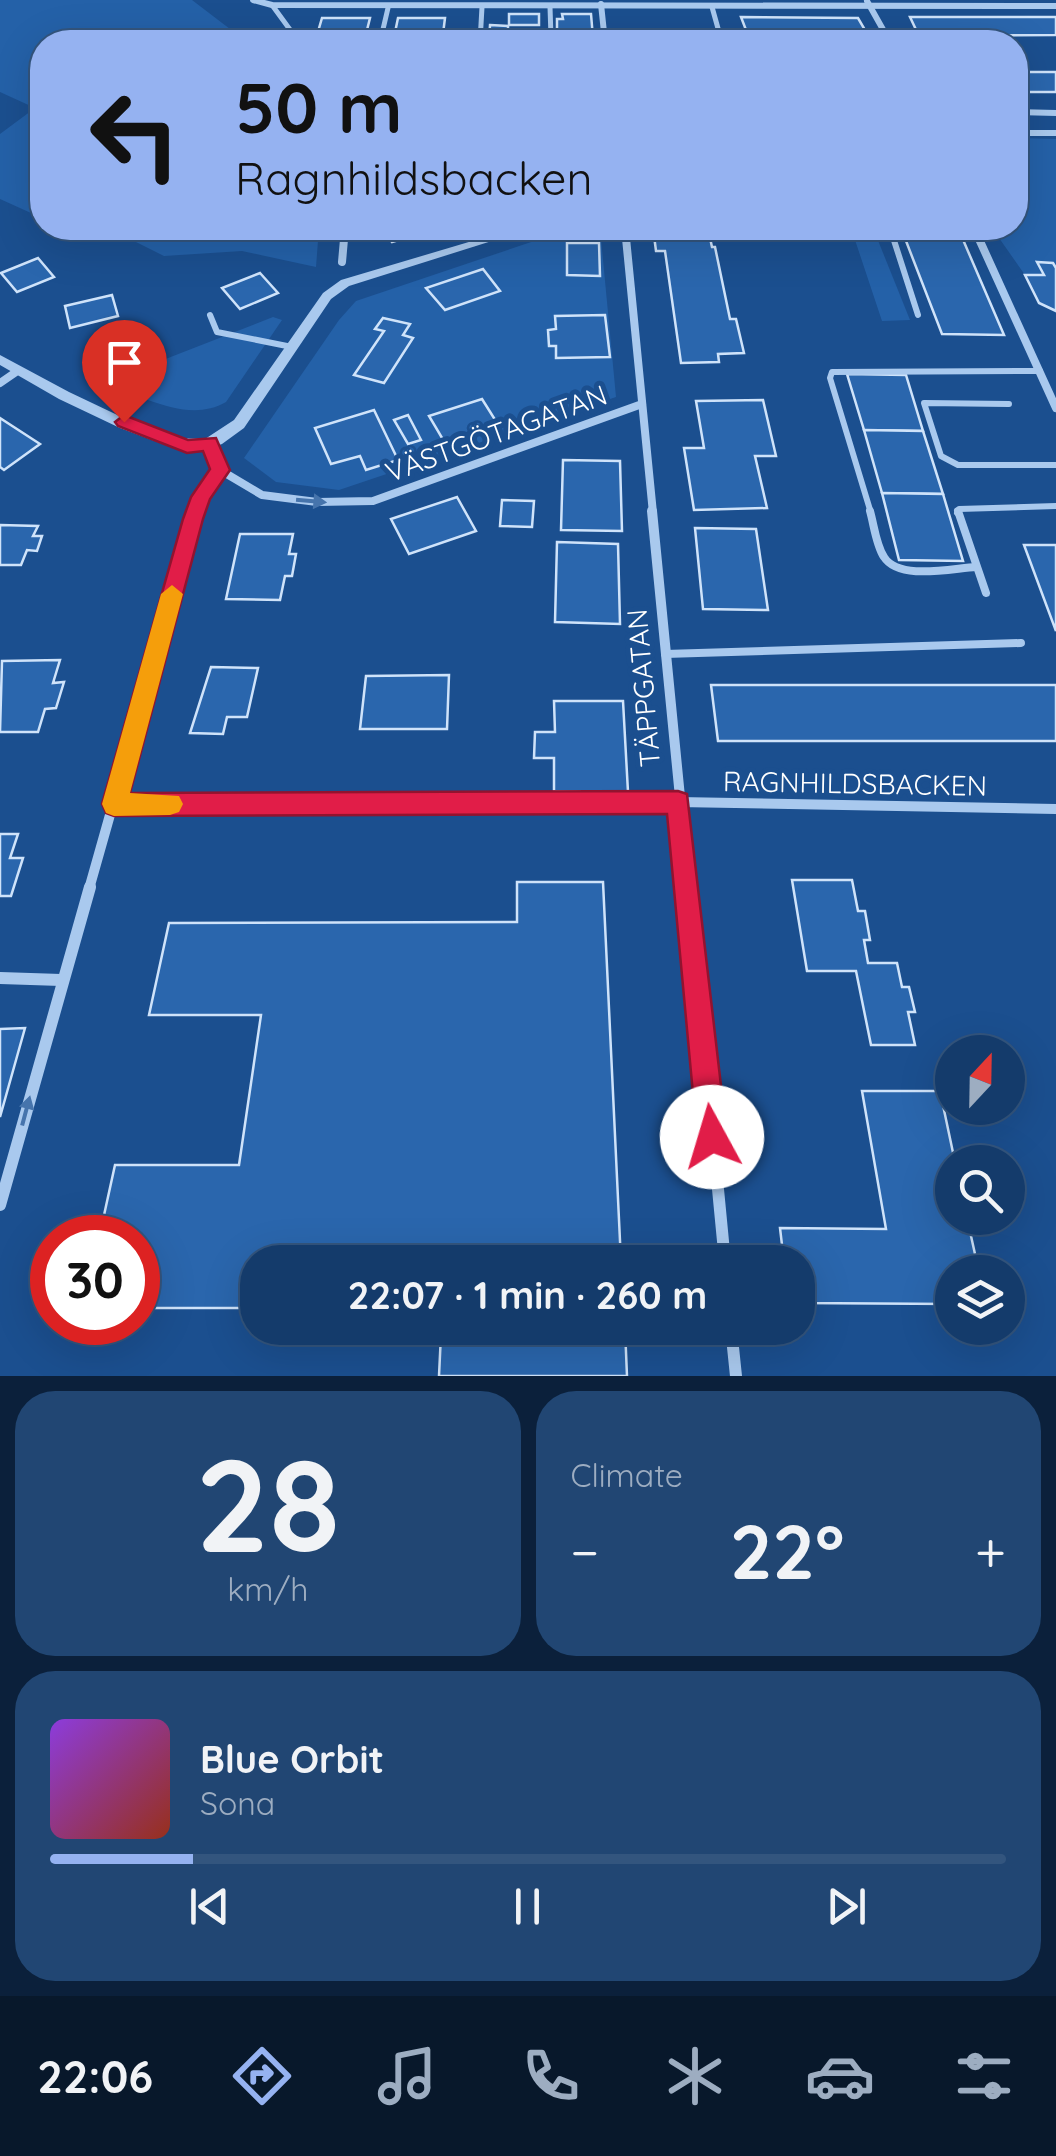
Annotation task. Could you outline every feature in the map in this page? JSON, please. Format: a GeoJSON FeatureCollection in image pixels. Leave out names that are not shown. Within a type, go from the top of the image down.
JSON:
{"type":"FeatureCollection","features":[{"type":"Feature","properties":{"kind":"street"},"geometry":{"type":"LineString","coordinates":[[253,0],[272,5],[313,3],[388,8],[680,3],[712,7],[768,3],[1056,6]]}},
{"type":"Feature","properties":{"kind":"street"},"geometry":{"type":"LineString","coordinates":[[868,3],[883,30]]}},
{"type":"Feature","properties":{"kind":"street"},"geometry":{"type":"LineString","coordinates":[[601,4],[604,30]]}},
{"type":"Feature","properties":{"kind":"street"},"geometry":{"type":"LineString","coordinates":[[1028,112],[1056,113]]}},
{"type":"Feature","properties":{"kind":"street"},"geometry":{"type":"LineString","coordinates":[[1028,132],[1056,133]]}},
{"type":"Feature","properties":{"kind":"street"},"geometry":{"type":"LineString","coordinates":[[342,262],[344,240]]}},
{"type":"Feature","properties":{"kind":"street"},"geometry":{"type":"LineString","coordinates":[[0,359],[16,372],[187,446],[209,443],[225,438],[239,424],[326,296],[345,284],[478,240]]}},
{"type":"Feature","properties":{"kind":"street","name":"TÄPPGATAN"},"geometry":{"type":"LineString","coordinates":[[627,240],[722,1245]]}},
{"type":"Feature","properties":{"kind":"street"},"geometry":{"type":"LineString","coordinates":[[980,240],[1056,408]]}},
{"type":"Feature","properties":{"kind":"street"},"geometry":{"type":"LineString","coordinates":[[0,383],[16,372]]}},
{"type":"Feature","properties":{"kind":"street","name":"VÄSTGÖTAGATAN"},"geometry":{"type":"LineString","coordinates":[[220,470],[262,495],[318,502],[373,501],[642,404]]}},
{"type":"Feature","properties":{"kind":"street"},"geometry":{"type":"LineString","coordinates":[[0,1205],[193,519],[200,497],[220,470],[209,443]]}},
{"type":"Feature","properties":{"kind":"street","name":"RAGNHILDSBACKEN"},"geometry":{"type":"LineString","coordinates":[[114,804],[678,802],[1056,808]]}},
{"type":"Feature","properties":{"kind":"street"},"geometry":{"type":"LineString","coordinates":[[0,978],[61,980]]}},
{"type":"Feature","properties":{"kind":"street"},"geometry":{"type":"LineString","coordinates":[[733,1345],[736,1376]]}},
{"type":"Feature","properties":{"kind":"lane"},"geometry":{"type":"LineString","coordinates":[[272,5],[290,30]]}},
{"type":"Feature","properties":{"kind":"lane"},"geometry":{"type":"LineString","coordinates":[[481,30],[482,7]]}},
{"type":"Feature","properties":{"kind":"lane"},"geometry":{"type":"LineString","coordinates":[[550,7],[551,30]]}},
{"type":"Feature","properties":{"kind":"lane"},"geometry":{"type":"LineString","coordinates":[[712,7],[718,30]]}},
{"type":"Feature","properties":{"kind":"lane"},"geometry":{"type":"LineString","coordinates":[[383,30],[388,8]]}},
{"type":"Feature","properties":{"kind":"lane"},"geometry":{"type":"LineString","coordinates":[[471,240],[474,243]]}},
{"type":"Feature","properties":{"kind":"lane"},"geometry":{"type":"LineString","coordinates":[[894,240],[918,315]]}},
{"type":"Feature","properties":{"kind":"lane"},"geometry":{"type":"LineString","coordinates":[[210,314],[217,332],[292,347]]}},
{"type":"Feature","properties":{"kind":"lane"},"geometry":{"type":"LineString","coordinates":[[976,566],[890,565],[884,557],[830,378],[832,372],[839,370],[1040,370]]}},
{"type":"Feature","properties":{"kind":"lane"},"geometry":{"type":"LineString","coordinates":[[1009,404],[924,403],[942,456],[958,466],[1056,464]]}},
{"type":"Feature","properties":{"kind":"lane"},"geometry":{"type":"LineString","coordinates":[[986,593],[957,514],[960,509],[1056,506]]}},
{"type":"Feature","properties":{"kind":"lane"},"geometry":{"type":"LineString","coordinates":[[665,654],[1022,643]]}},
{"type":"Feature","properties":{"kind":"shaded area"},"geometry":{"type":"Polygon","coordinates":[[[0,0],[192,0],[231,30],[30,30],[30,106],[0,92],[0,0]]]}},
{"type":"Feature","properties":{"kind":"shaded area"},"geometry":{"type":"Polygon","coordinates":[[[30,112],[30,213],[0,199],[0,134],[30,112]]]}},
{"type":"Feature","properties":{"kind":"shaded area"},"geometry":{"type":"Polygon","coordinates":[[[1028,138],[1056,139],[1056,268],[1053,263],[1039,262],[1044,275],[1025,275],[1000,240],[1028,240],[1028,138]]]}},
{"type":"Feature","properties":{"kind":"shaded area"},"geometry":{"type":"Polygon","coordinates":[[[132,240],[318,240],[316,267],[242,251],[164,256],[132,240]]]}},
{"type":"Feature","properties":{"kind":"shaded area"},"geometry":{"type":"Polygon","coordinates":[[[537,240],[601,240],[616,397],[339,490],[276,482],[244,458],[356,301],[537,240]]]}},
{"type":"Feature","properties":{"kind":"shaded area"},"geometry":{"type":"Polygon","coordinates":[[[855,240],[878,240],[910,320],[882,321],[855,240]]]}},
{"type":"Feature","properties":{"kind":"shaded area"},"geometry":{"type":"Polygon","coordinates":[[[273,317],[282,320],[226,402],[211,408],[165,406],[104,383],[273,317]]]}},
{"type":"Feature","properties":{"kind":"building"},"geometry":{"type":"Polygon","coordinates":[[[509,14],[539,14],[539,25],[509,25],[509,14]]]}},
{"type":"Feature","properties":{"kind":"building"},"geometry":{"type":"Polygon","coordinates":[[[562,14],[591,14],[592,30],[557,30],[557,19],[563,19],[562,14]]]}},
{"type":"Feature","properties":{"kind":"building"},"geometry":{"type":"Polygon","coordinates":[[[741,17],[858,18],[865,30],[823,30],[746,30],[741,17]]]}},
{"type":"Feature","properties":{"kind":"building"},"geometry":{"type":"Polygon","coordinates":[[[910,17],[1056,17],[1056,35],[1028,35],[1028,30],[916,30],[910,17]]]}},
{"type":"Feature","properties":{"kind":"building"},"geometry":{"type":"Polygon","coordinates":[[[322,18],[370,18],[367,30],[318,30],[322,18]]]}},
{"type":"Feature","properties":{"kind":"building"},"geometry":{"type":"Polygon","coordinates":[[[398,18],[445,18],[444,30],[396,30],[398,18]]]}},
{"type":"Feature","properties":{"kind":"building"},"geometry":{"type":"Polygon","coordinates":[[[490,25],[508,26],[508,30],[490,30],[490,25]]]}},
{"type":"Feature","properties":{"kind":"building"},"geometry":{"type":"Polygon","coordinates":[[[1028,72],[1056,72],[1056,92],[1028,92],[1028,72]]]}},
{"type":"Feature","properties":{"kind":"building"},"geometry":{"type":"Polygon","coordinates":[[[655,240],[710,240],[730,319],[736,319],[744,353],[718,354],[719,362],[681,363],[665,251],[656,251],[655,240]]]}},
{"type":"Feature","properties":{"kind":"building"},"geometry":{"type":"Polygon","coordinates":[[[906,240],[963,240],[1004,335],[942,334],[906,240]]]}},
{"type":"Feature","properties":{"kind":"building"},"geometry":{"type":"Polygon","coordinates":[[[567,243],[599,243],[600,276],[567,275],[567,243]]]}},
{"type":"Feature","properties":{"kind":"building"},"geometry":{"type":"Polygon","coordinates":[[[38,258],[54,277],[17,292],[1,273],[38,258]]]}},
{"type":"Feature","properties":{"kind":"building"},"geometry":{"type":"Polygon","coordinates":[[[1037,262],[1053,263],[1056,268],[1056,311],[1039,303],[1025,275],[1044,275],[1037,262]]]}},
{"type":"Feature","properties":{"kind":"building"},"geometry":{"type":"Polygon","coordinates":[[[483,269],[500,291],[445,310],[426,288],[483,269]]]}},
{"type":"Feature","properties":{"kind":"building"},"geometry":{"type":"Polygon","coordinates":[[[260,273],[278,293],[240,309],[222,288],[260,273]]]}},
{"type":"Feature","properties":{"kind":"building"},"geometry":{"type":"Polygon","coordinates":[[[112,295],[118,316],[70,328],[65,306],[112,295]]]}},
{"type":"Feature","properties":{"kind":"building"},"geometry":{"type":"Polygon","coordinates":[[[605,315],[610,357],[556,358],[556,346],[549,346],[548,330],[556,329],[555,316],[605,315]]]}},
{"type":"Feature","properties":{"kind":"building"},"geometry":{"type":"Polygon","coordinates":[[[383,318],[410,324],[403,335],[413,338],[384,383],[354,375],[384,331],[375,329],[383,318]]]}},
{"type":"Feature","properties":{"kind":"building"},"geometry":{"type":"Polygon","coordinates":[[[847,374],[906,375],[923,431],[864,430],[847,374]]]}},
{"type":"Feature","properties":{"kind":"building"},"geometry":{"type":"Polygon","coordinates":[[[482,399],[499,426],[445,443],[429,416],[482,399]]]}},
{"type":"Feature","properties":{"kind":"building"},"geometry":{"type":"Polygon","coordinates":[[[763,400],[776,456],[755,456],[767,508],[694,510],[684,448],[704,448],[696,401],[763,400]]]}},
{"type":"Feature","properties":{"kind":"building"},"geometry":{"type":"Polygon","coordinates":[[[374,410],[398,460],[366,470],[360,456],[331,464],[315,428],[374,410]]]}},
{"type":"Feature","properties":{"kind":"building"},"geometry":{"type":"Polygon","coordinates":[[[408,415],[421,440],[408,444],[394,420],[408,415]]]}},
{"type":"Feature","properties":{"kind":"building"},"geometry":{"type":"Polygon","coordinates":[[[0,418],[40,444],[4,470],[0,467],[0,418]]]}},
{"type":"Feature","properties":{"kind":"building"},"geometry":{"type":"Polygon","coordinates":[[[864,430],[923,431],[943,494],[882,493],[864,430]]]}},
{"type":"Feature","properties":{"kind":"building"},"geometry":{"type":"Polygon","coordinates":[[[563,460],[620,461],[622,531],[561,530],[563,460]]]}},
{"type":"Feature","properties":{"kind":"building"},"geometry":{"type":"Polygon","coordinates":[[[882,493],[943,494],[963,561],[899,560],[882,493]]]}},
{"type":"Feature","properties":{"kind":"building"},"geometry":{"type":"Polygon","coordinates":[[[457,497],[476,531],[409,554],[391,519],[457,497]]]}},
{"type":"Feature","properties":{"kind":"building"},"geometry":{"type":"Polygon","coordinates":[[[502,500],[534,501],[532,527],[500,526],[502,500]]]}},
{"type":"Feature","properties":{"kind":"building"},"geometry":{"type":"Polygon","coordinates":[[[0,525],[38,526],[33,536],[42,536],[37,551],[27,550],[21,565],[0,565],[0,525]]]}},
{"type":"Feature","properties":{"kind":"building"},"geometry":{"type":"Polygon","coordinates":[[[695,528],[756,529],[768,610],[703,609],[695,528]]]}},
{"type":"Feature","properties":{"kind":"building"},"geometry":{"type":"Polygon","coordinates":[[[240,534],[293,534],[289,554],[296,554],[292,576],[285,576],[280,600],[226,599],[240,534]]]}},
{"type":"Feature","properties":{"kind":"building"},"geometry":{"type":"Polygon","coordinates":[[[557,542],[618,544],[620,624],[555,622],[557,542]]]}},
{"type":"Feature","properties":{"kind":"building"},"geometry":{"type":"Polygon","coordinates":[[[1024,545],[1056,545],[1056,631],[1024,545]]]}},
{"type":"Feature","properties":{"kind":"building"},"geometry":{"type":"Polygon","coordinates":[[[60,660],[53,683],[64,682],[56,708],[45,709],[38,732],[0,732],[2,661],[60,660]]]}},
{"type":"Feature","properties":{"kind":"building"},"geometry":{"type":"Polygon","coordinates":[[[211,667],[258,668],[247,717],[227,717],[223,734],[190,733],[211,667]]]}},
{"type":"Feature","properties":{"kind":"building"},"geometry":{"type":"Polygon","coordinates":[[[449,675],[447,729],[360,729],[366,676],[449,675]]]}},
{"type":"Feature","properties":{"kind":"building"},"geometry":{"type":"Polygon","coordinates":[[[711,685],[1056,685],[1056,741],[718,741],[711,685]]]}},
{"type":"Feature","properties":{"kind":"building"},"geometry":{"type":"Polygon","coordinates":[[[554,701],[623,701],[628,792],[554,791],[554,758],[534,758],[535,732],[555,732],[554,701]]]}},
{"type":"Feature","properties":{"kind":"building"},"geometry":{"type":"Polygon","coordinates":[[[0,834],[18,834],[10,858],[23,858],[11,896],[0,896],[0,834]]]}},
{"type":"Feature","properties":{"kind":"building"},"geometry":{"type":"Polygon","coordinates":[[[792,880],[852,880],[858,911],[865,911],[870,940],[864,940],[868,963],[897,963],[902,987],[909,987],[915,1012],[908,1012],[915,1045],[871,1045],[856,971],[807,971],[792,880]]]}},
{"type":"Feature","properties":{"kind":"building"},"geometry":{"type":"Polygon","coordinates":[[[517,882],[603,882],[620,1245],[240,1245],[240,1308],[160,1308],[160,1215],[104,1215],[115,1165],[239,1165],[261,1015],[149,1015],[169,923],[517,922],[517,882]]]}},
{"type":"Feature","properties":{"kind":"building"},"geometry":{"type":"Polygon","coordinates":[[[25,1028],[0,1117],[0,1029],[25,1028]]]}},
{"type":"Feature","properties":{"kind":"building"},"geometry":{"type":"Polygon","coordinates":[[[862,1091],[935,1091],[935,1125],[947,1125],[951,1145],[935,1145],[935,1235],[971,1235],[975,1255],[935,1255],[935,1304],[815,1303],[815,1245],[782,1245],[780,1228],[886,1229],[862,1091]]]}},
{"type":"Feature","properties":{"kind":"building"},"geometry":{"type":"Polygon","coordinates":[[[440,1345],[626,1345],[627,1376],[439,1376],[440,1345]]]}},
{"type":"Feature","properties":{"kind":"slow traffic"},"geometry":{"type":"LineString","coordinates":[[170,804],[114,804],[172,594]]}},
{"type":"Feature","properties":{"kind":"route"},"geometry":{"type":"LineString","coordinates":[[124,422],[187,446],[209,443],[220,470],[200,497],[193,519],[114,804],[678,802],[712,1137]]}}]}
